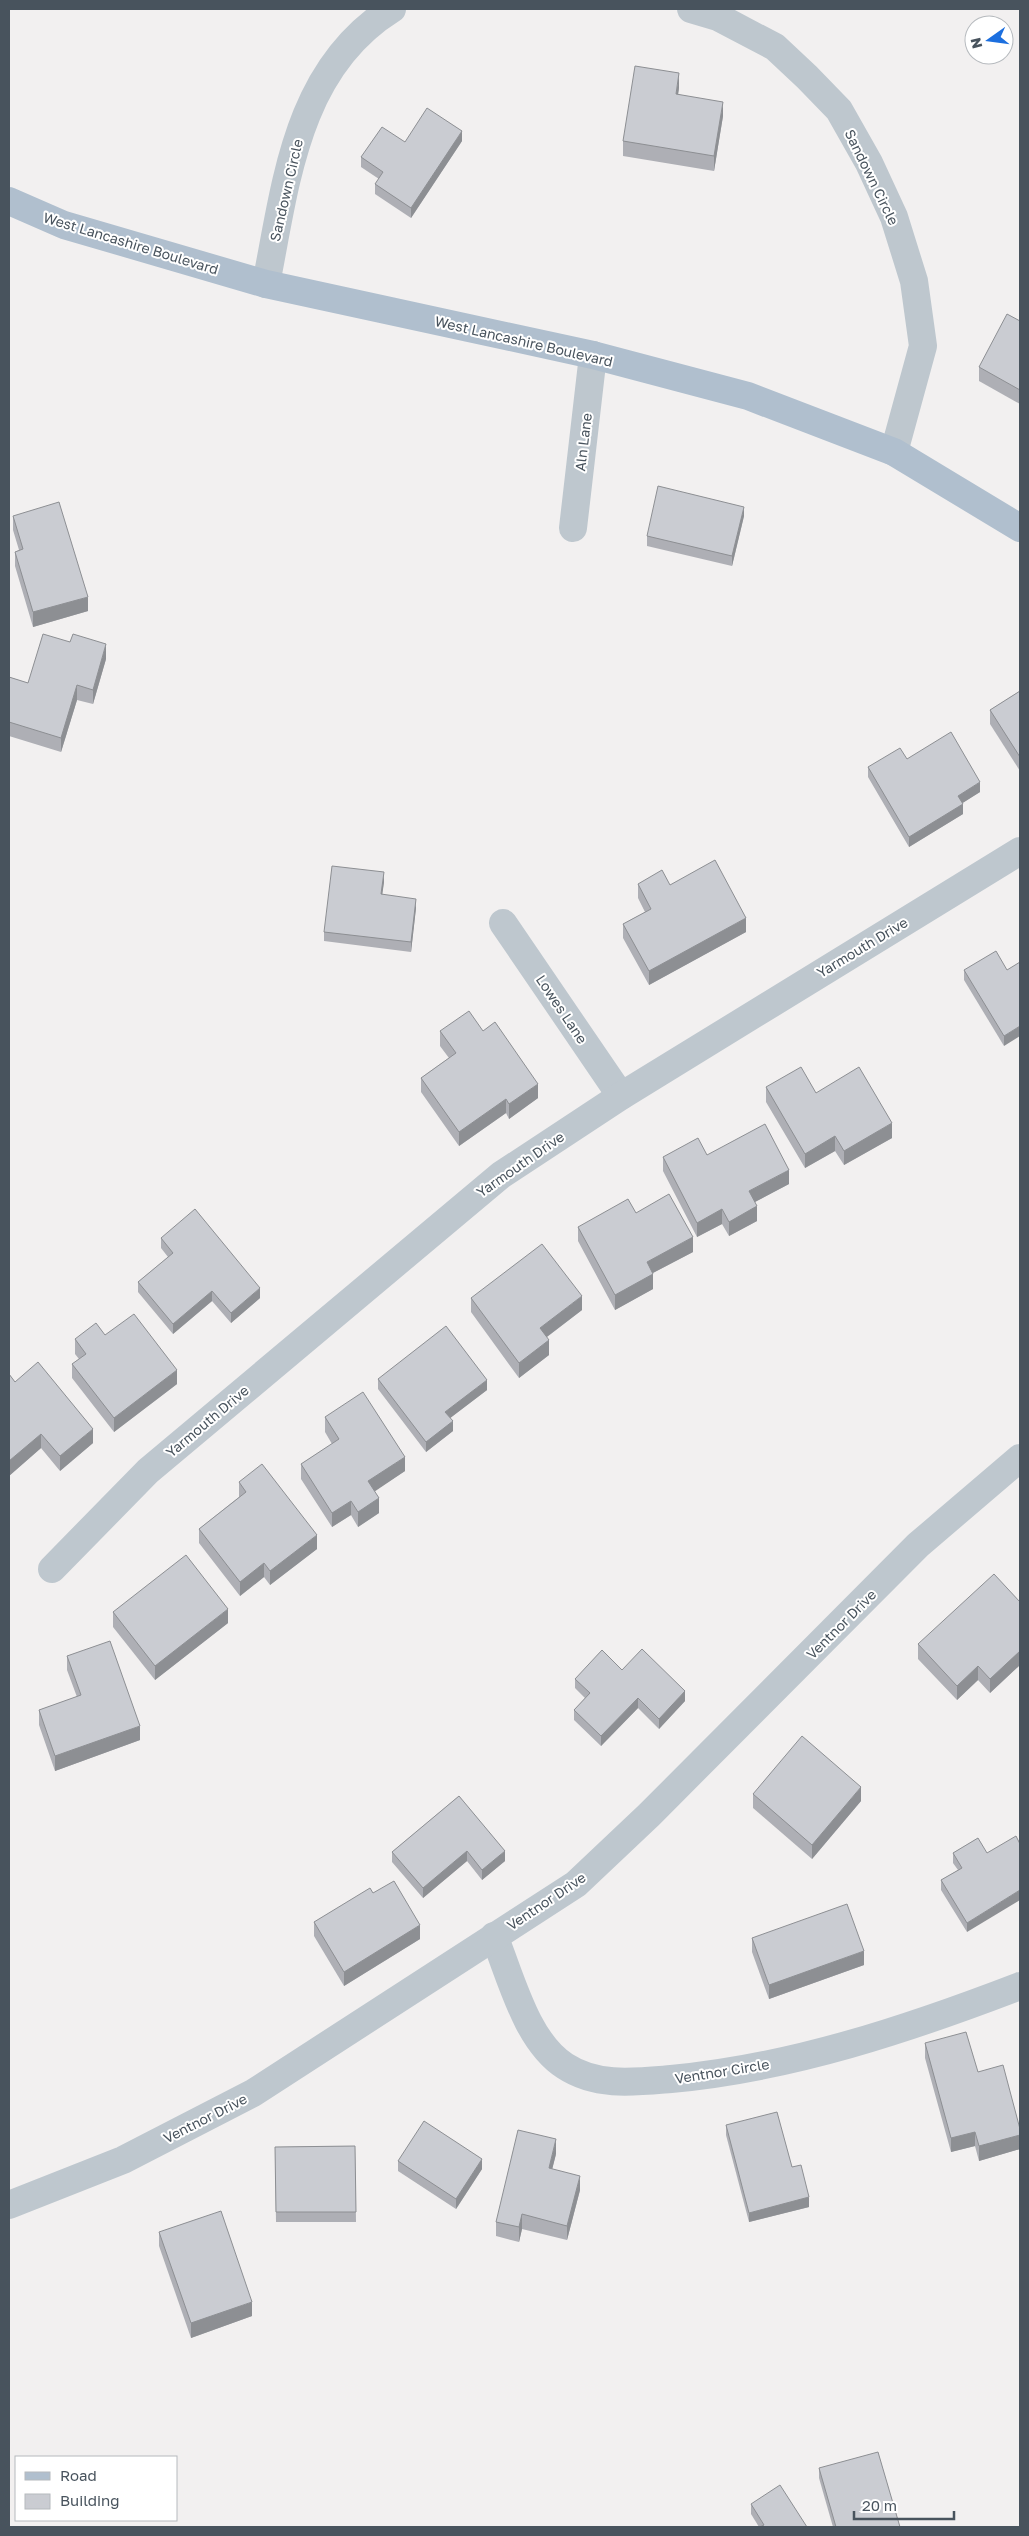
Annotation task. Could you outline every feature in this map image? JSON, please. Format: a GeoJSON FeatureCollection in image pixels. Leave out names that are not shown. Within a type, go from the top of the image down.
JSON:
{"type":"FeatureCollection","features":[{"type":"Feature","properties":{"kind":"main road","name":"West Lancashire Boulevard"},"geometry":{"type":"LineString","coordinates":[[9,201],[64,225],[266,284],[593,355],[748,396],[894,452],[1020,528]]}},
{"type":"Feature","properties":{"kind":"street","name":"Sandown Circle"},"geometry":{"type":"LineString","coordinates":[[266,284],[291,155],[312,98],[349,44],[392,9]]}},
{"type":"Feature","properties":{"kind":"street","name":"Sandown Circle"},"geometry":{"type":"LineString","coordinates":[[690,9],[718,17],[775,47],[807,77],[839,110],[868,163],[894,217],[914,281],[923,346],[894,452]]}},
{"type":"Feature","properties":{"kind":"street","name":"Aln Lane"},"geometry":{"type":"LineString","coordinates":[[573,528],[593,355]]}},
{"type":"Feature","properties":{"kind":"street","name":"Yarmouth Drive"},"geometry":{"type":"LineString","coordinates":[[52,1569],[148,1471],[501,1175],[620,1096],[1020,851]]}},
{"type":"Feature","properties":{"kind":"street","name":"Lowes Lane"},"geometry":{"type":"LineString","coordinates":[[503,923],[620,1096]]}},
{"type":"Feature","properties":{"kind":"street","name":"Ventnor Drive"},"geometry":{"type":"LineString","coordinates":[[9,2206],[123,2160],[252,2094],[576,1884],[649,1815],[918,1545],[1020,1458]]}},
{"type":"Feature","properties":{"kind":"street","name":"Ventnor Circle"},"geometry":{"type":"LineString","coordinates":[[494,1936],[532,2028],[546,2050],[566,2066],[594,2079],[623,2083],[752,2068],[858,2042],[960,2009],[1020,1986]]}},
{"type":"Feature","properties":{"kind":"building"},"geometry":{"type":"Polygon","coordinates":[[[635,66],[679,73],[676,94],[723,102],[714,156],[623,141],[635,66]]]}},
{"type":"Feature","properties":{"kind":"building"},"geometry":{"type":"Polygon","coordinates":[[[427,108],[462,131],[411,208],[375,184],[383,172],[361,157],[382,127],[405,142],[427,108]]]}},
{"type":"Feature","properties":{"kind":"building"},"geometry":{"type":"Polygon","coordinates":[[[1007,314],[1020,321],[1020,390],[979,367],[1007,314]]]}},
{"type":"Feature","properties":{"kind":"building"},"geometry":{"type":"Polygon","coordinates":[[[658,486],[744,507],[732,556],[647,536],[658,486]]]}},
{"type":"Feature","properties":{"kind":"building"},"geometry":{"type":"Polygon","coordinates":[[[59,502],[88,597],[33,612],[15,552],[23,549],[13,516],[59,502]]]}},
{"type":"Feature","properties":{"kind":"building"},"geometry":{"type":"Polygon","coordinates":[[[43,634],[70,642],[73,634],[106,644],[93,690],[77,685],[61,738],[9,722],[9,677],[28,683],[43,634]]]}},
{"type":"Feature","properties":{"kind":"building"},"geometry":{"type":"Polygon","coordinates":[[[1020,691],[1020,757],[990,710],[1020,691]]]}},
{"type":"Feature","properties":{"kind":"building"},"geometry":{"type":"Polygon","coordinates":[[[951,732],[980,782],[958,796],[963,804],[909,837],[868,767],[900,748],[907,759],[951,732]]]}},
{"type":"Feature","properties":{"kind":"building"},"geometry":{"type":"Polygon","coordinates":[[[715,860],[746,918],[649,971],[623,924],[651,909],[638,884],[662,870],[670,885],[715,860]]]}},
{"type":"Feature","properties":{"kind":"building"},"geometry":{"type":"Polygon","coordinates":[[[332,866],[384,872],[381,894],[416,899],[411,942],[324,932],[332,866]]]}},
{"type":"Feature","properties":{"kind":"building"},"geometry":{"type":"Polygon","coordinates":[[[996,951],[1007,970],[1020,962],[1020,1026],[1004,1036],[964,970],[996,951]]]}},
{"type":"Feature","properties":{"kind":"building"},"geometry":{"type":"Polygon","coordinates":[[[469,1011],[483,1031],[495,1022],[538,1084],[509,1104],[506,1099],[459,1132],[421,1078],[456,1053],[440,1031],[469,1011]]]}},
{"type":"Feature","properties":{"kind":"building"},"geometry":{"type":"Polygon","coordinates":[[[801,1067],[816,1093],[859,1067],[892,1123],[844,1151],[835,1136],[805,1154],[766,1087],[801,1067]]]}},
{"type":"Feature","properties":{"kind":"building"},"geometry":{"type":"Polygon","coordinates":[[[765,1124],[789,1170],[749,1191],[757,1206],[729,1222],[722,1209],[697,1223],[663,1157],[698,1138],[707,1155],[765,1124]]]}},
{"type":"Feature","properties":{"kind":"building"},"geometry":{"type":"Polygon","coordinates":[[[669,1194],[693,1237],[647,1262],[653,1274],[615,1295],[578,1227],[628,1199],[636,1213],[669,1194]]]}},
{"type":"Feature","properties":{"kind":"building"},"geometry":{"type":"Polygon","coordinates":[[[195,1209],[260,1288],[231,1313],[212,1291],[173,1324],[138,1282],[173,1253],[161,1238],[195,1209]]]}},
{"type":"Feature","properties":{"kind":"building"},"geometry":{"type":"Polygon","coordinates":[[[542,1244],[582,1296],[540,1328],[549,1340],[519,1363],[471,1298],[542,1244]]]}},
{"type":"Feature","properties":{"kind":"building"},"geometry":{"type":"Polygon","coordinates":[[[134,1314],[177,1370],[114,1418],[72,1364],[86,1354],[75,1339],[96,1323],[105,1335],[134,1314]]]}},
{"type":"Feature","properties":{"kind":"building"},"geometry":{"type":"Polygon","coordinates":[[[446,1326],[487,1380],[445,1412],[453,1421],[426,1442],[378,1379],[446,1326]]]}},
{"type":"Feature","properties":{"kind":"building"},"geometry":{"type":"Polygon","coordinates":[[[38,1362],[93,1429],[60,1456],[41,1434],[9,1461],[9,1374],[15,1382],[38,1362]]]}},
{"type":"Feature","properties":{"kind":"building"},"geometry":{"type":"Polygon","coordinates":[[[363,1392],[405,1457],[368,1481],[379,1498],[358,1512],[351,1501],[332,1513],[301,1464],[339,1439],[325,1417],[363,1392]]]}},
{"type":"Feature","properties":{"kind":"building"},"geometry":{"type":"Polygon","coordinates":[[[262,1464],[317,1535],[270,1571],[264,1563],[240,1582],[199,1529],[246,1492],[239,1482],[262,1464]]]}},
{"type":"Feature","properties":{"kind":"building"},"geometry":{"type":"Polygon","coordinates":[[[186,1555],[228,1609],[155,1666],[113,1612],[186,1555]]]}},
{"type":"Feature","properties":{"kind":"building"},"geometry":{"type":"Polygon","coordinates":[[[994,1574],[1020,1602],[1020,1651],[990,1679],[978,1666],[957,1686],[918,1644],[994,1574]]]}},
{"type":"Feature","properties":{"kind":"building"},"geometry":{"type":"Polygon","coordinates":[[[110,1641],[140,1726],[55,1756],[39,1710],[81,1695],[67,1656],[110,1641]]]}},
{"type":"Feature","properties":{"kind":"building"},"geometry":{"type":"Polygon","coordinates":[[[642,1649],[685,1691],[659,1719],[638,1698],[601,1736],[574,1710],[590,1693],[575,1679],[602,1650],[622,1670],[642,1649]]]}},
{"type":"Feature","properties":{"kind":"building"},"geometry":{"type":"Polygon","coordinates":[[[802,1736],[861,1787],[812,1845],[753,1794],[802,1736]]]}},
{"type":"Feature","properties":{"kind":"building"},"geometry":{"type":"Polygon","coordinates":[[[459,1796],[505,1851],[482,1870],[467,1851],[423,1888],[392,1852],[459,1796]]]}},
{"type":"Feature","properties":{"kind":"building"},"geometry":{"type":"Polygon","coordinates":[[[1016,1836],[1020,1844],[1020,1890],[967,1923],[941,1880],[962,1868],[953,1853],[978,1838],[987,1853],[1016,1836]]]}},
{"type":"Feature","properties":{"kind":"building"},"geometry":{"type":"Polygon","coordinates":[[[394,1881],[420,1925],[344,1972],[314,1922],[370,1888],[373,1893],[394,1881]]]}},
{"type":"Feature","properties":{"kind":"building"},"geometry":{"type":"Polygon","coordinates":[[[847,1904],[864,1951],[769,1985],[752,1938],[847,1904]]]}},
{"type":"Feature","properties":{"kind":"building"},"geometry":{"type":"Polygon","coordinates":[[[966,2032],[978,2072],[1003,2065],[1020,2135],[979,2146],[975,2132],[951,2138],[925,2043],[966,2032]]]}},
{"type":"Feature","properties":{"kind":"building"},"geometry":{"type":"Polygon","coordinates":[[[777,2112],[792,2167],[801,2165],[809,2197],[749,2213],[726,2125],[777,2112]]]}},
{"type":"Feature","properties":{"kind":"building"},"geometry":{"type":"Polygon","coordinates":[[[424,2121],[482,2159],[456,2199],[398,2161],[424,2121]]]}},
{"type":"Feature","properties":{"kind":"building"},"geometry":{"type":"Polygon","coordinates":[[[518,2130],[556,2139],[549,2168],[580,2176],[567,2226],[522,2214],[519,2227],[496,2222],[518,2130]]]}},
{"type":"Feature","properties":{"kind":"building"},"geometry":{"type":"Polygon","coordinates":[[[355,2146],[356,2212],[276,2212],[275,2147],[355,2146]]]}},
{"type":"Feature","properties":{"kind":"building"},"geometry":{"type":"Polygon","coordinates":[[[221,2211],[252,2302],[191,2323],[159,2232],[221,2211]]]}},
{"type":"Feature","properties":{"kind":"building"},"geometry":{"type":"Polygon","coordinates":[[[878,2452],[900,2527],[836,2527],[819,2468],[878,2452]]]}},
{"type":"Feature","properties":{"kind":"building"},"geometry":{"type":"Polygon","coordinates":[[[780,2485],[807,2527],[760,2527],[764,2525],[751,2504],[780,2485]]]}}]}
